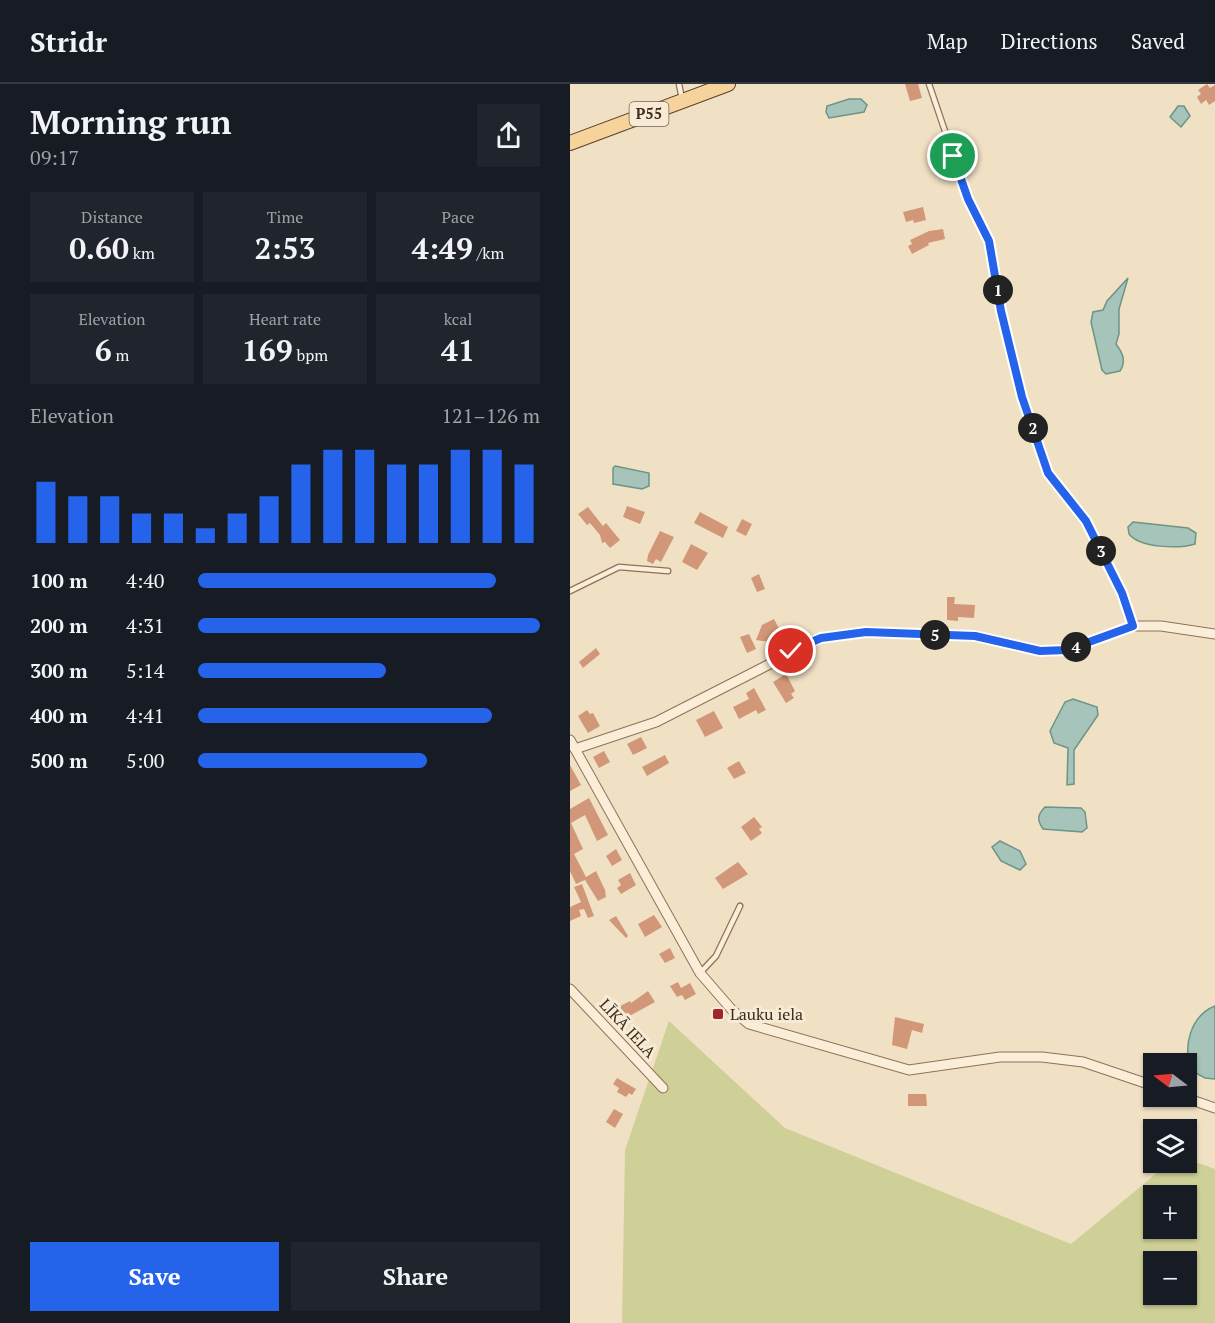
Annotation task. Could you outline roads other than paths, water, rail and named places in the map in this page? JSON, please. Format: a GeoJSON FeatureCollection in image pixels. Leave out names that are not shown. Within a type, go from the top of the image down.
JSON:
{"type":"FeatureCollection","features":[{"type":"Feature","properties":{"kind":"main road","name":"P55"},"geometry":{"type":"LineString","coordinates":[[570,143],[728,84]]}},
{"type":"Feature","properties":{"kind":"street"},"geometry":{"type":"LineString","coordinates":[[1143,1082],[1083,1062],[1042,1057],[1000,1058],[909,1071],[749,1024],[732,1010],[700,973],[573,745],[656,722],[821,638],[866,632],[975,636],[1040,651],[1067,650],[1133,626],[1161,626],[1215,634]]}},
{"type":"Feature","properties":{"kind":"street","name":"LĪKĀ IELA"},"geometry":{"type":"LineString","coordinates":[[570,989],[663,1088]]}},
{"type":"Feature","properties":{"kind":"street"},"geometry":{"type":"LineString","coordinates":[[1197,1102],[1215,1108]]}},
{"type":"Feature","properties":{"kind":"lane"},"geometry":{"type":"LineString","coordinates":[[679,84],[682,101]]}},
{"type":"Feature","properties":{"kind":"lane"},"geometry":{"type":"LineString","coordinates":[[929,84],[968,199],[989,241],[1001,311],[1022,397],[1048,473],[1086,521],[1122,593],[1133,626]]}},
{"type":"Feature","properties":{"kind":"lane"},"geometry":{"type":"LineString","coordinates":[[570,591],[619,567],[668,571]]}},
{"type":"Feature","properties":{"kind":"lane"},"geometry":{"type":"LineString","coordinates":[[700,973],[716,956],[740,906]]}},
{"type":"Feature","properties":{"kind":"water"},"geometry":{"type":"Polygon","coordinates":[[[849,99],[861,99],[867,105],[864,112],[829,118],[826,112],[827,106],[849,99]]]}},
{"type":"Feature","properties":{"kind":"water"},"geometry":{"type":"Polygon","coordinates":[[[1178,106],[1184,106],[1190,116],[1181,127],[1170,117],[1178,106]]]}},
{"type":"Feature","properties":{"kind":"water"},"geometry":{"type":"Polygon","coordinates":[[[1128,278],[1119,309],[1119,334],[1116,344],[1122,353],[1123,364],[1120,371],[1106,374],[1102,370],[1091,322],[1093,312],[1103,310],[1107,301],[1128,278]]]}},
{"type":"Feature","properties":{"kind":"water"},"geometry":{"type":"Polygon","coordinates":[[[615,466],[649,473],[649,486],[642,489],[613,484],[615,466]]]}},
{"type":"Feature","properties":{"kind":"water"},"geometry":{"type":"Polygon","coordinates":[[[1133,522],[1188,528],[1196,533],[1195,544],[1179,547],[1150,545],[1134,539],[1129,534],[1128,527],[1133,522]]]}},
{"type":"Feature","properties":{"kind":"water"},"geometry":{"type":"Polygon","coordinates":[[[1073,699],[1097,707],[1098,715],[1074,750],[1074,784],[1067,785],[1068,748],[1054,743],[1050,731],[1065,702],[1073,699]]]}},
{"type":"Feature","properties":{"kind":"water"},"geometry":{"type":"Polygon","coordinates":[[[1045,807],[1081,808],[1085,812],[1087,828],[1082,832],[1043,829],[1039,818],[1045,807]]]}},
{"type":"Feature","properties":{"kind":"water"},"geometry":{"type":"Polygon","coordinates":[[[1000,841],[1020,851],[1026,864],[1020,870],[1001,861],[992,847],[1000,841]]]}},
{"type":"Feature","properties":{"kind":"water"},"geometry":{"type":"Polygon","coordinates":[[[1215,1006],[1215,1079],[1205,1078],[1197,1074],[1197,1053],[1188,1053],[1190,1034],[1199,1017],[1215,1006]]]}},
{"type":"Feature","properties":{"kind":"place","name":"Lauku iela"},"geometry":{"type":"Point","coordinates":[718,1014]}}]}
